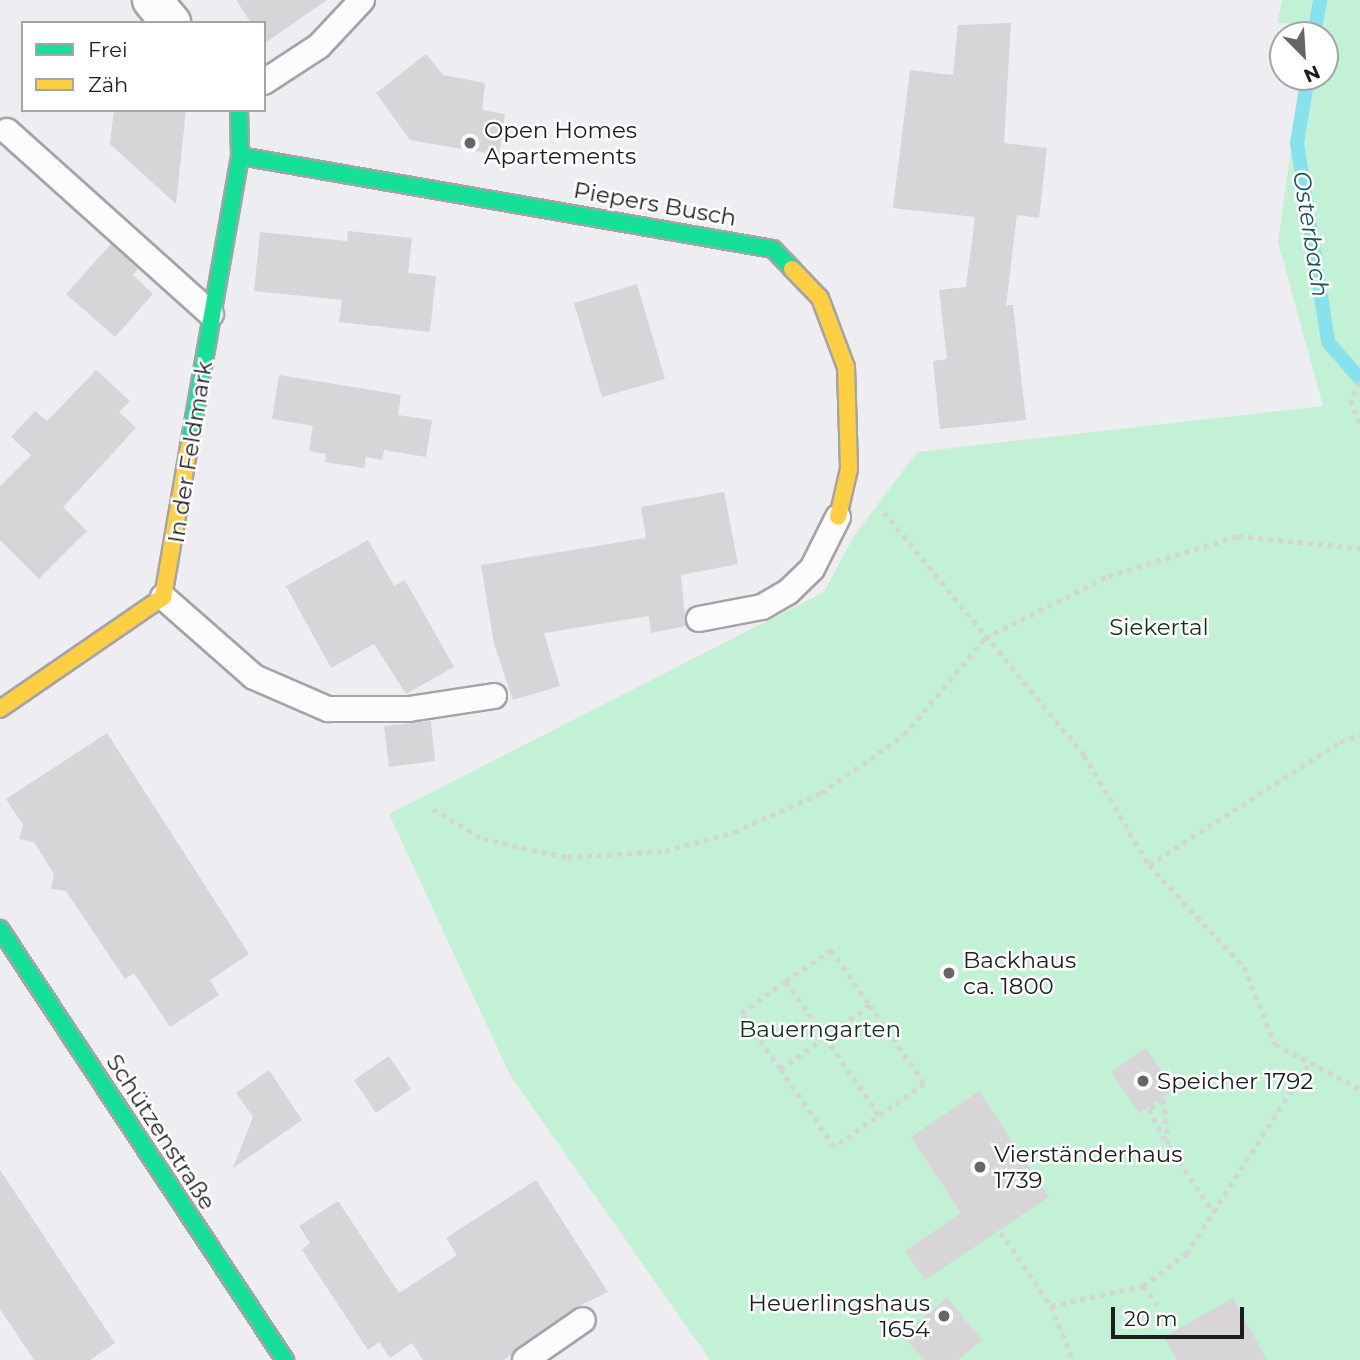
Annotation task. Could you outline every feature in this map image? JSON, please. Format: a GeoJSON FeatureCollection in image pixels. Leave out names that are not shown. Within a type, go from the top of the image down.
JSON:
{"type":"FeatureCollection","features":[{"type":"Feature","properties":{"kind":"street"},"geometry":{"type":"LineString","coordinates":[[152,0],[170,21]]}},
{"type":"Feature","properties":{"kind":"street","name":"In der Feldmark"},"geometry":{"type":"LineString","coordinates":[[163,597],[240,156],[239,112]]}},
{"type":"Feature","properties":{"kind":"street","name":"Piepers Busch"},"geometry":{"type":"LineString","coordinates":[[240,156],[773,249],[820,298],[836,334],[846,367],[849,469],[838,517]]}},
{"type":"Feature","properties":{"kind":"street"},"geometry":{"type":"LineString","coordinates":[[0,709],[163,597]]}},
{"type":"Feature","properties":{"kind":"street","name":"Schützenstraße"},"geometry":{"type":"LineString","coordinates":[[0,929],[285,1360]]}},
{"type":"Feature","properties":{"kind":"lane"},"geometry":{"type":"LineString","coordinates":[[266,81],[319,46],[362,0]]}},
{"type":"Feature","properties":{"kind":"lane"},"geometry":{"type":"LineString","coordinates":[[7,131],[211,314]]}},
{"type":"Feature","properties":{"kind":"lane"},"geometry":{"type":"LineString","coordinates":[[699,619],[762,607],[788,592],[812,569],[838,517]]}},
{"type":"Feature","properties":{"kind":"lane"},"geometry":{"type":"LineString","coordinates":[[163,597],[254,677],[328,709],[408,709],[494,696]]}},
{"type":"Feature","properties":{"kind":"lane"},"geometry":{"type":"LineString","coordinates":[[525,1360],[583,1321]]}},
{"type":"Feature","properties":{"kind":"path"},"geometry":{"type":"LineString","coordinates":[[1360,382],[1355,389],[1351,409],[1360,425]]}},
{"type":"Feature","properties":{"kind":"path"},"geometry":{"type":"LineString","coordinates":[[849,469],[985,638],[1084,755],[1149,865],[1244,967],[1275,1044],[1307,1066],[1360,1089]]}},
{"type":"Feature","properties":{"kind":"path"},"geometry":{"type":"LineString","coordinates":[[433,810],[484,839],[567,857],[665,851],[734,832],[821,793],[904,735],[985,638],[1108,576],[1238,536],[1360,548]]}},
{"type":"Feature","properties":{"kind":"path"},"geometry":{"type":"LineString","coordinates":[[1149,865],[1340,742],[1360,735]]}},
{"type":"Feature","properties":{"kind":"path"},"geometry":{"type":"LineString","coordinates":[[831,950],[870,1006],[925,1084],[834,1147],[741,1013],[831,950]]}},
{"type":"Feature","properties":{"kind":"path"},"geometry":{"type":"LineString","coordinates":[[786,981],[879,1115]]}},
{"type":"Feature","properties":{"kind":"path"},"geometry":{"type":"LineString","coordinates":[[780,1069],[870,1006]]}},
{"type":"Feature","properties":{"kind":"path"},"geometry":{"type":"LineString","coordinates":[[1051,1306],[1143,1286],[1186,1254],[1307,1066]]}},
{"type":"Feature","properties":{"kind":"path"},"geometry":{"type":"LineString","coordinates":[[1167,1145],[1161,1107],[1164,1099],[1149,1109],[1167,1145],[1214,1213]]}},
{"type":"Feature","properties":{"kind":"path"},"geometry":{"type":"LineString","coordinates":[[1001,1232],[1051,1306],[1073,1360]]}},
{"type":"Feature","properties":{"kind":"path"},"geometry":{"type":"LineString","coordinates":[[1143,1286],[1158,1305]]}},
{"type":"Feature","properties":{"kind":"green space"},"geometry":{"type":"Polygon","coordinates":[[[1282,0],[1360,0],[1360,1360],[710,1360],[510,1075],[389,814],[824,592],[854,536],[917,452],[1323,406],[1278,242],[1299,91],[1339,91],[1339,21],[1277,21],[1282,0]]]}},
{"type":"Feature","properties":{"kind":"building"},"geometry":{"type":"Polygon","coordinates":[[[236,0],[327,0],[266,42],[266,21],[250,21],[236,0]]]}},
{"type":"Feature","properties":{"kind":"building"},"geometry":{"type":"Polygon","coordinates":[[[1011,23],[1004,143],[1047,148],[1039,218],[1017,215],[1006,305],[1013,305],[1026,420],[940,429],[933,361],[947,359],[939,290],[966,287],[975,217],[893,208],[910,70],[953,75],[958,25],[1011,23]]]}},
{"type":"Feature","properties":{"kind":"building"},"geometry":{"type":"Polygon","coordinates":[[[426,54],[443,75],[485,83],[482,110],[505,114],[499,155],[410,140],[376,93],[426,54]]]}},
{"type":"Feature","properties":{"kind":"building"},"geometry":{"type":"Polygon","coordinates":[[[114,112],[186,112],[176,204],[110,144],[114,112]]]}},
{"type":"Feature","properties":{"kind":"building"},"geometry":{"type":"Polygon","coordinates":[[[348,231],[412,238],[408,273],[436,276],[430,332],[339,322],[342,300],[254,291],[260,232],[347,241],[348,231]]]}},
{"type":"Feature","properties":{"kind":"building"},"geometry":{"type":"Polygon","coordinates":[[[111,244],[138,269],[133,275],[153,294],[115,337],[66,294],[111,244]]]}},
{"type":"Feature","properties":{"kind":"building"},"geometry":{"type":"Polygon","coordinates":[[[637,284],[665,379],[602,397],[574,303],[637,284]]]}},
{"type":"Feature","properties":{"kind":"building"},"geometry":{"type":"Polygon","coordinates":[[[96,370],[130,401],[119,412],[136,428],[63,507],[87,531],[39,579],[0,540],[0,486],[31,455],[11,437],[35,411],[47,421],[96,370]]]}},
{"type":"Feature","properties":{"kind":"building"},"geometry":{"type":"Polygon","coordinates":[[[279,375],[401,395],[398,415],[432,420],[426,457],[384,450],[382,460],[366,457],[364,468],[325,462],[326,454],[309,451],[313,426],[272,419],[279,375]]]}},
{"type":"Feature","properties":{"kind":"building"},"geometry":{"type":"Polygon","coordinates":[[[724,492],[738,564],[681,575],[686,626],[651,633],[649,616],[544,633],[560,686],[513,700],[494,644],[481,565],[646,538],[641,507],[724,492]]]}},
{"type":"Feature","properties":{"kind":"building"},"geometry":{"type":"Polygon","coordinates":[[[368,540],[394,586],[405,580],[454,667],[406,694],[374,644],[331,668],[286,586],[368,540]]]}},
{"type":"Feature","properties":{"kind":"building"},"geometry":{"type":"Polygon","coordinates":[[[431,721],[435,761],[389,767],[384,726],[431,721]]]}},
{"type":"Feature","properties":{"kind":"building"},"geometry":{"type":"Polygon","coordinates":[[[107,733],[249,954],[210,980],[219,995],[170,1027],[134,973],[125,979],[66,891],[51,889],[54,874],[34,842],[19,839],[23,825],[6,799],[107,733]]]}},
{"type":"Feature","properties":{"kind":"building","name":"Speicher 1792"},"geometry":{"type":"Polygon","coordinates":[[[1146,1048],[1174,1090],[1139,1113],[1111,1072],[1146,1048]]]}},
{"type":"Feature","properties":{"kind":"building"},"geometry":{"type":"Polygon","coordinates":[[[389,1056],[411,1089],[376,1113],[354,1080],[389,1056]]]}},
{"type":"Feature","properties":{"kind":"building"},"geometry":{"type":"Polygon","coordinates":[[[269,1070],[302,1120],[233,1168],[253,1117],[236,1093],[269,1070]]]}},
{"type":"Feature","properties":{"kind":"building","name":"Vierständerhaus 1739"},"geometry":{"type":"Polygon","coordinates":[[[979,1091],[1049,1197],[925,1280],[905,1251],[961,1213],[911,1137],[979,1091]]]}},
{"type":"Feature","properties":{"kind":"building"},"geometry":{"type":"Polygon","coordinates":[[[0,1170],[115,1343],[90,1360],[34,1360],[0,1309],[0,1170]]]}},
{"type":"Feature","properties":{"kind":"building"},"geometry":{"type":"Polygon","coordinates":[[[536,1180],[608,1292],[575,1308],[504,1360],[423,1360],[412,1343],[390,1358],[379,1342],[368,1350],[302,1250],[310,1243],[299,1226],[338,1201],[399,1293],[457,1255],[446,1238],[536,1180]]]}},
{"type":"Feature","properties":{"kind":"building","name":"Heuerlingshaus 1654"},"geometry":{"type":"Polygon","coordinates":[[[947,1298],[982,1340],[958,1360],[924,1360],[903,1335],[947,1298]]]}},
{"type":"Feature","properties":{"kind":"building"},"geometry":{"type":"Polygon","coordinates":[[[1233,1298],[1267,1360],[1177,1360],[1164,1337],[1233,1298]]]}},
{"type":"Feature","properties":{"kind":"waterway","name":"Osterbach"},"geometry":{"type":"LineString","coordinates":[[1316,21],[1320,0]]}},
{"type":"Feature","properties":{"kind":"waterway","name":"Osterbach"},"geometry":{"type":"LineString","coordinates":[[1306,91],[1297,143],[1328,342],[1360,379]]}},
{"type":"Feature","properties":{"kind":"traffic: fast"},"geometry":{"type":"LineString","coordinates":[[189,446],[240,156],[239,112]]}},
{"type":"Feature","properties":{"kind":"traffic: fast"},"geometry":{"type":"LineString","coordinates":[[240,156],[773,249],[792,269]]}},
{"type":"Feature","properties":{"kind":"traffic: fast"},"geometry":{"type":"LineString","coordinates":[[0,929],[285,1360]]}},
{"type":"Feature","properties":{"kind":"traffic: slow"},"geometry":{"type":"LineString","coordinates":[[792,269],[820,298],[846,367],[849,469],[838,517]]}},
{"type":"Feature","properties":{"kind":"traffic: slow"},"geometry":{"type":"LineString","coordinates":[[0,709],[163,597],[189,446]]}},
{"type":"Feature","properties":{"kind":"place","name":"Open Homes Apartements"},"geometry":{"type":"Point","coordinates":[470,143]}},
{"type":"Feature","properties":{"kind":"place","name":"Backhaus ca. 1800"},"geometry":{"type":"Point","coordinates":[949,973]}},
{"type":"Feature","properties":{"kind":"place","name":"Speicher 1792"},"geometry":{"type":"Point","coordinates":[1143,1081]}},
{"type":"Feature","properties":{"kind":"place","name":"Vierständerhaus 1739"},"geometry":{"type":"Point","coordinates":[980,1167]}},
{"type":"Feature","properties":{"kind":"place","name":"Heuerlingshaus 1654"},"geometry":{"type":"Point","coordinates":[944,1316]}},
{"type":"Feature","properties":{"kind":"park label","name":"Siekertal"},"geometry":{"type":"Point","coordinates":[1159,627]}},
{"type":"Feature","properties":{"kind":"park label","name":"Bauerngarten"},"geometry":{"type":"Point","coordinates":[820,1029]}}]}
